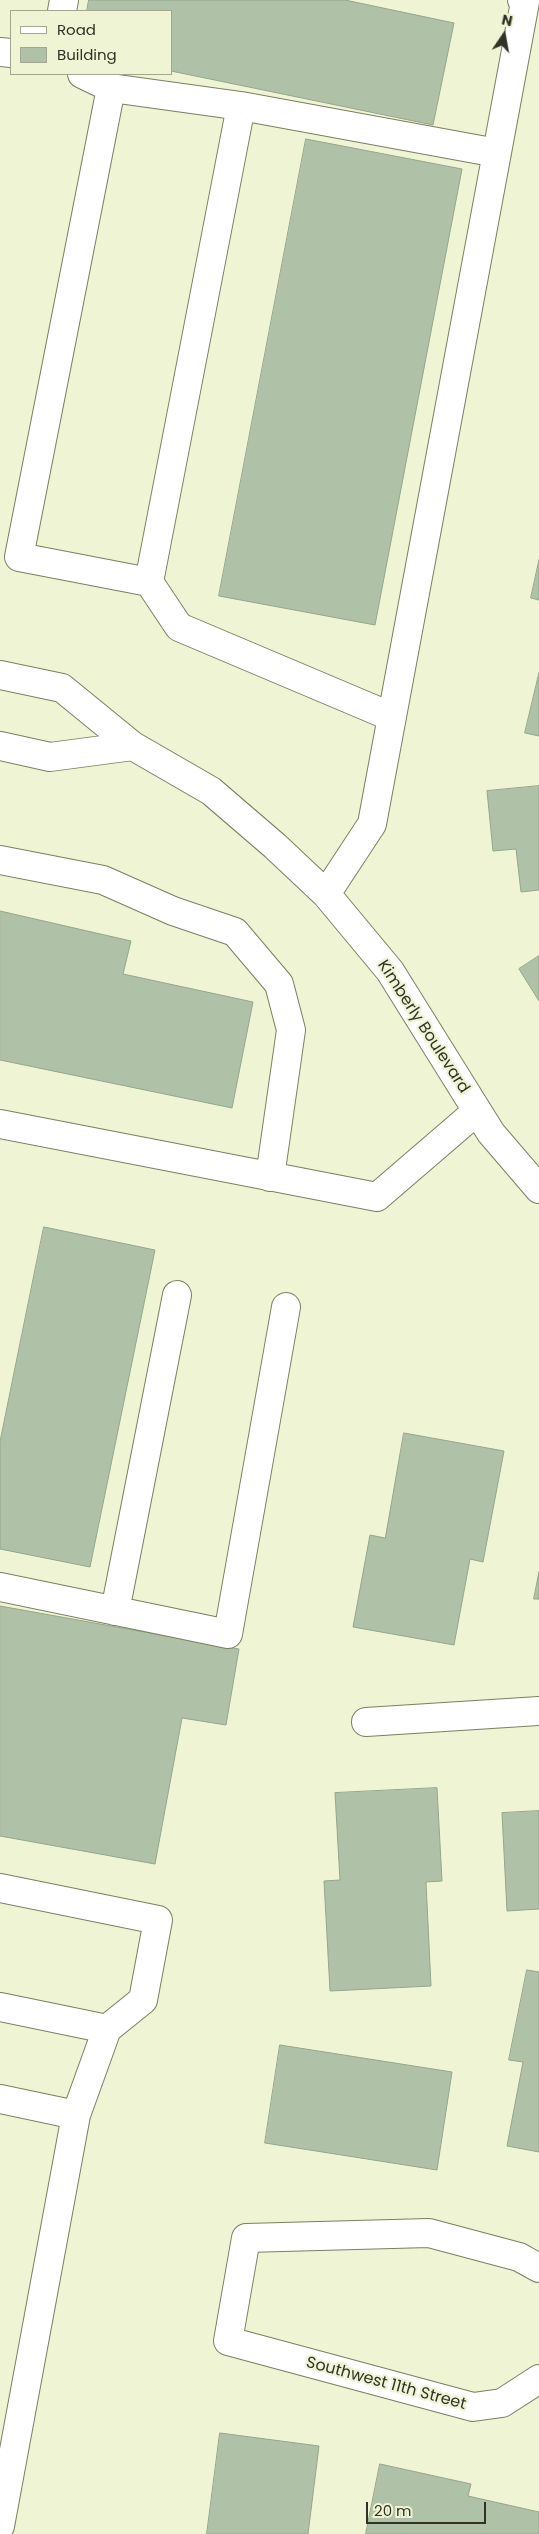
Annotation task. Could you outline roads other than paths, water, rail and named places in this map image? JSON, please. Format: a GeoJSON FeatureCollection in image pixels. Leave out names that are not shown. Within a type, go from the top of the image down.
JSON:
{"type":"FeatureCollection","features":[{"type":"Feature","properties":{"kind":"street"},"geometry":{"type":"LineString","coordinates":[[326,894],[372,824],[525,2],[522,0]]}},
{"type":"Feature","properties":{"kind":"street"},"geometry":{"type":"LineString","coordinates":[[84,75],[111,88],[241,106],[497,153]]}},
{"type":"Feature","properties":{"kind":"street"},"geometry":{"type":"LineString","coordinates":[[111,88],[19,557],[149,582]]}},
{"type":"Feature","properties":{"kind":"street"},"geometry":{"type":"LineString","coordinates":[[241,106],[149,582],[179,627],[392,717]]}},
{"type":"Feature","properties":{"kind":"street","name":"Kimberly Boulevard"},"geometry":{"type":"LineString","coordinates":[[0,675],[62,688],[133,746],[211,791],[275,846],[326,894],[390,971],[491,1133],[539,1189]]}},
{"type":"Feature","properties":{"kind":"street"},"geometry":{"type":"LineString","coordinates":[[0,746],[50,756],[133,746]]}},
{"type":"Feature","properties":{"kind":"street"},"geometry":{"type":"LineString","coordinates":[[0,860],[103,880],[173,911],[235,932],[273,976],[279,984],[291,1030],[270,1176]]}},
{"type":"Feature","properties":{"kind":"street"},"geometry":{"type":"LineString","coordinates":[[0,1124],[377,1197],[476,1111]]}},
{"type":"Feature","properties":{"kind":"street"},"geometry":{"type":"LineString","coordinates":[[115,1611],[177,1295]]}},
{"type":"Feature","properties":{"kind":"street"},"geometry":{"type":"LineString","coordinates":[[0,1587],[228,1634],[286,1307]]}},
{"type":"Feature","properties":{"kind":"street"},"geometry":{"type":"LineString","coordinates":[[366,1722],[539,1711]]}},
{"type":"Feature","properties":{"kind":"street"},"geometry":{"type":"LineString","coordinates":[[0,1888],[158,1920],[143,2000],[107,2029],[76,2115],[0,2523]]}},
{"type":"Feature","properties":{"kind":"street"},"geometry":{"type":"LineString","coordinates":[[0,2007],[107,2029]]}},
{"type":"Feature","properties":{"kind":"street"},"geometry":{"type":"LineString","coordinates":[[0,2100],[76,2115]]}},
{"type":"Feature","properties":{"kind":"street","name":"Southwest 11th Street"},"geometry":{"type":"LineString","coordinates":[[539,2268],[519,2257],[429,2233],[246,2238],[228,2341],[473,2408],[502,2404],[539,2379]]}}]}
